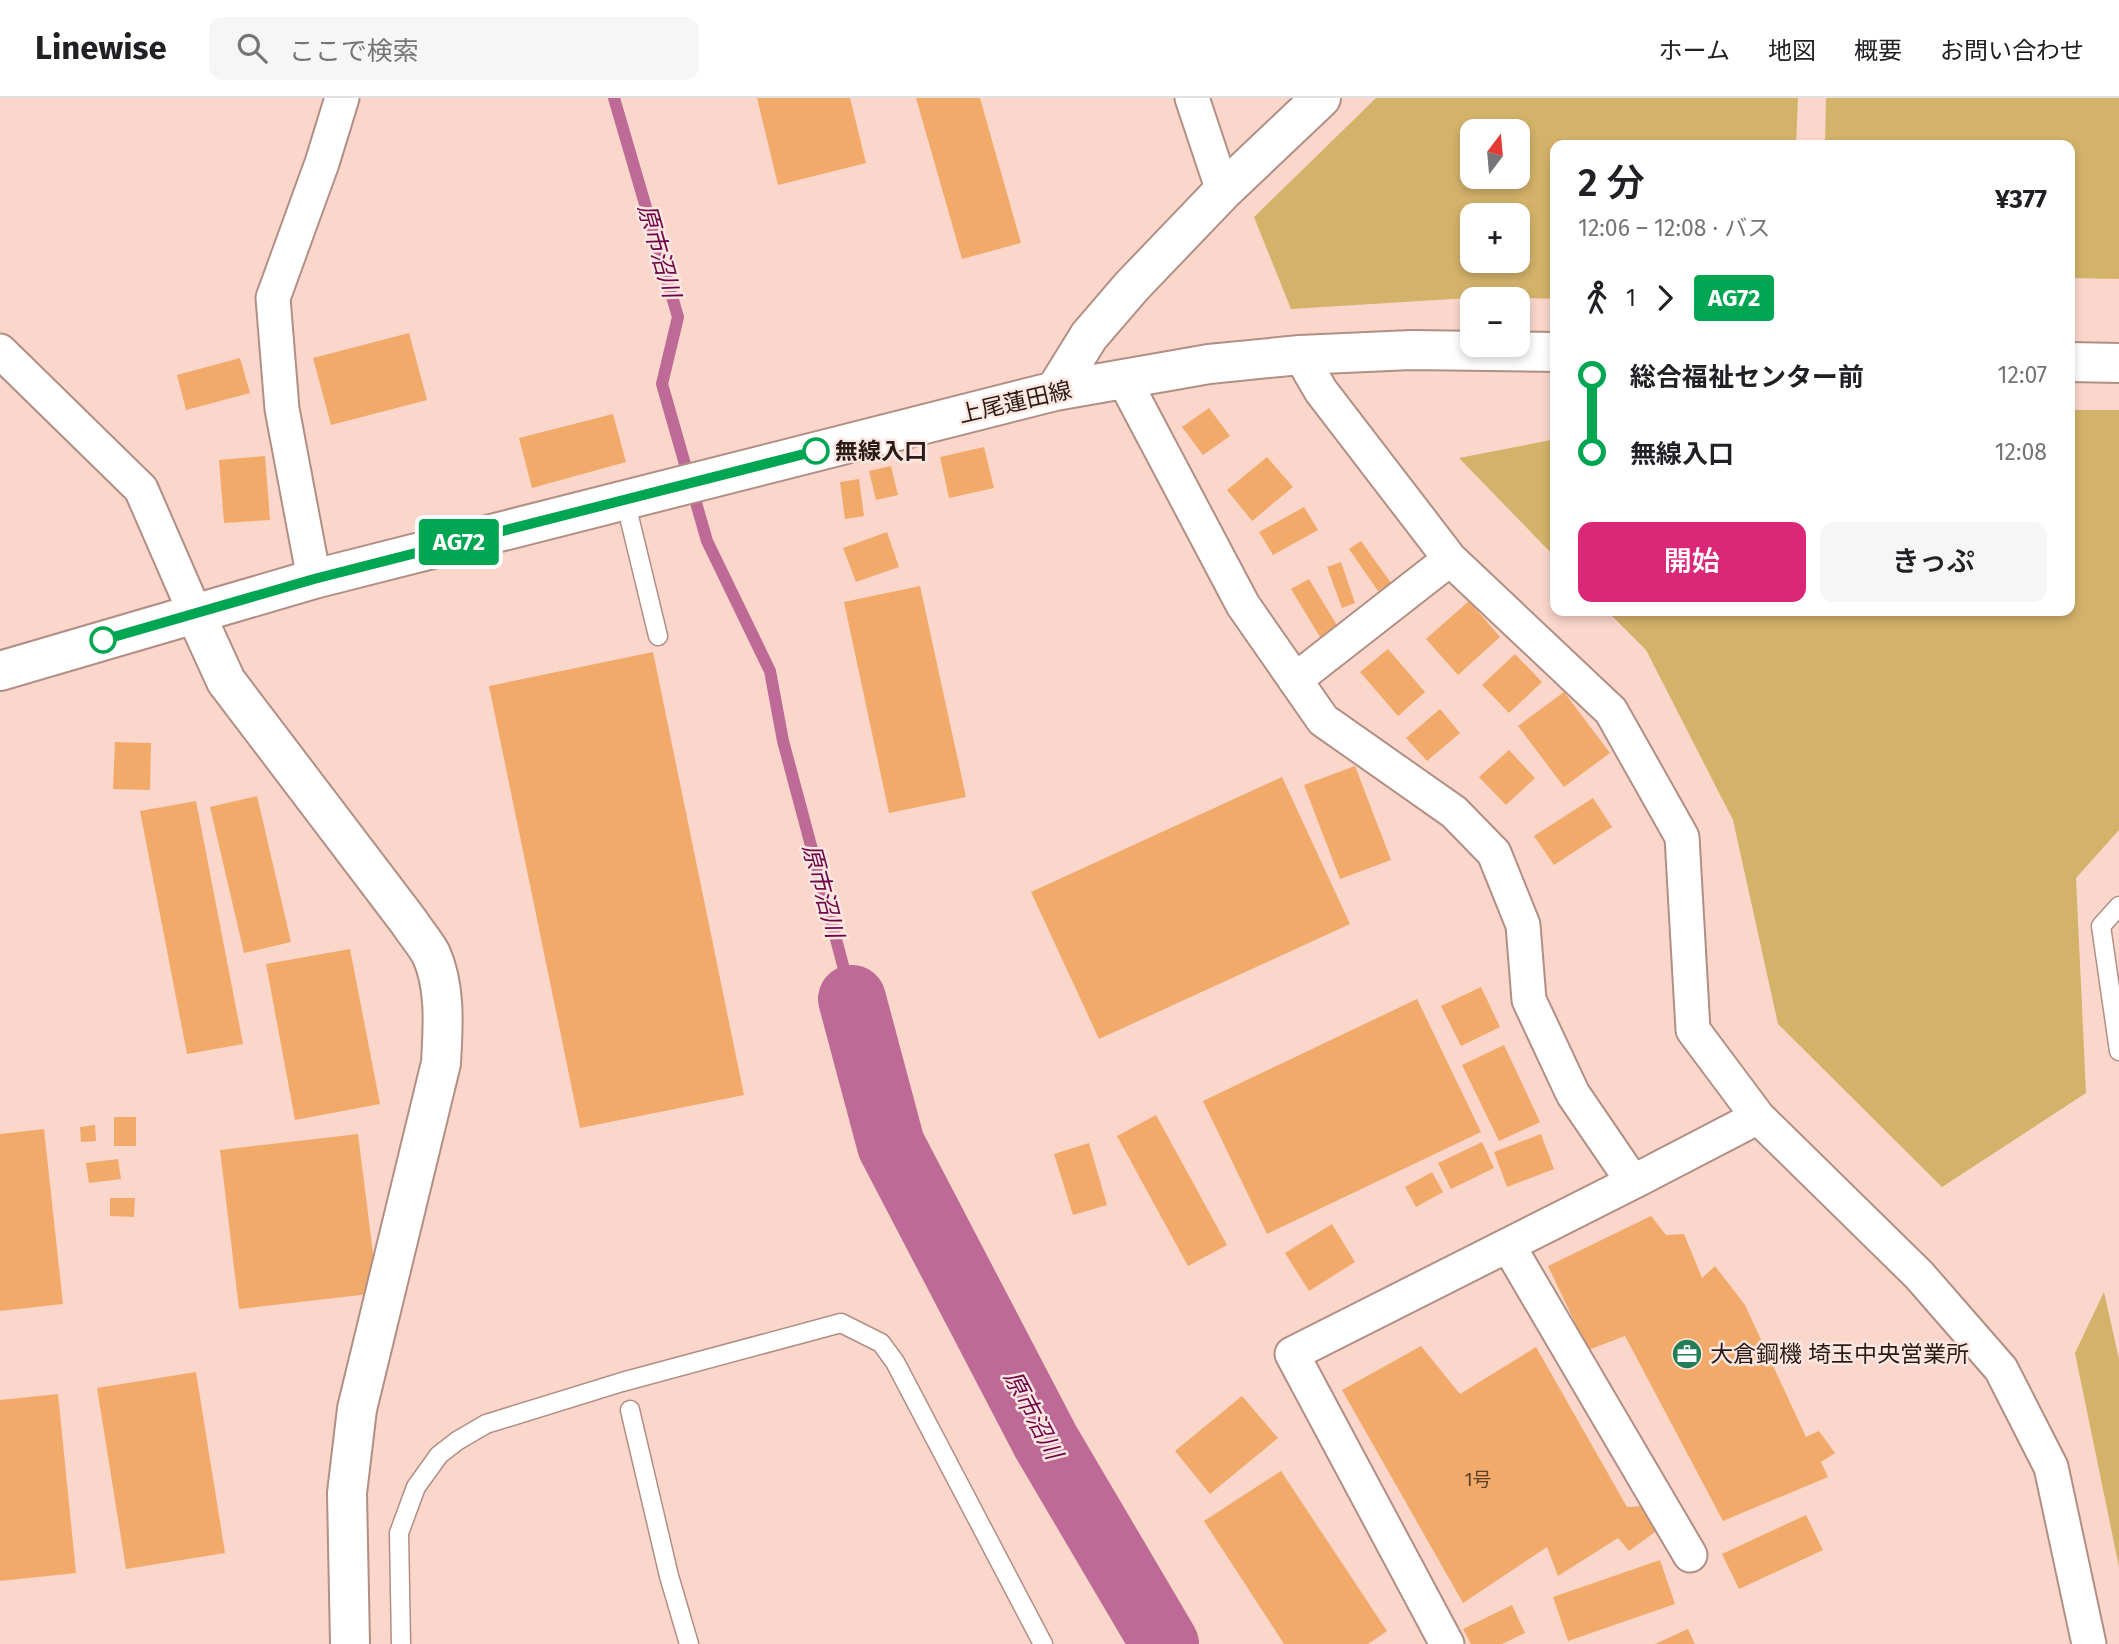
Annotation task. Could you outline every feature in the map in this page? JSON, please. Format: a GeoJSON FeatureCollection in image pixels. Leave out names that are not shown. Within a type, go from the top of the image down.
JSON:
{"type":"FeatureCollection","features":[{"type":"Feature","properties":{"kind":"main road"},"geometry":{"type":"LineString","coordinates":[[1055,391],[1089,336],[1304,104]]}},
{"type":"Feature","properties":{"kind":"main road","name":"上尾蓮田線"},"geometry":{"type":"LineString","coordinates":[[0,671],[314,579],[1055,391],[1209,364],[1300,355],[1411,350],[1550,352]]}},
{"type":"Feature","properties":{"kind":"main road"},"geometry":{"type":"LineString","coordinates":[[2075,362],[2119,363]]}},
{"type":"Feature","properties":{"kind":"main road"},"geometry":{"type":"LineString","coordinates":[[195,613],[226,681],[409,922],[431,955],[441,989],[444,1025],[441,1063],[357,1409],[347,1493],[350,1644]]}},
{"type":"Feature","properties":{"kind":"street"},"geometry":{"type":"LineString","coordinates":[[314,579],[282,409],[273,298],[323,163],[342,98]]}},
{"type":"Feature","properties":{"kind":"street"},"geometry":{"type":"LineString","coordinates":[[1192,98],[1223,191]]}},
{"type":"Feature","properties":{"kind":"street"},"geometry":{"type":"LineString","coordinates":[[0,351],[141,489],[195,613]]}},
{"type":"Feature","properties":{"kind":"street"},"geometry":{"type":"LineString","coordinates":[[1300,355],[1321,391],[1450,559],[1611,711],[1682,837],[1693,1030],[1758,1117],[1919,1275],[2001,1369],[2051,1467],[2090,1644]]}},
{"type":"Feature","properties":{"kind":"street"},"geometry":{"type":"LineString","coordinates":[[1123,378],[1244,605],[1323,720],[1454,812],[1494,853],[1523,925],[1529,1000],[1573,1094],[1633,1182]]}},
{"type":"Feature","properties":{"kind":"street"},"geometry":{"type":"LineString","coordinates":[[1295,680],[1450,559]]}},
{"type":"Feature","properties":{"kind":"street"},"geometry":{"type":"LineString","coordinates":[[1447,1644],[1292,1354],[1758,1117]]}},
{"type":"Feature","properties":{"kind":"street"},"geometry":{"type":"LineString","coordinates":[[1508,1245],[1690,1555]]}},
{"type":"Feature","properties":{"kind":"lane"},"geometry":{"type":"LineString","coordinates":[[625,500],[658,636]]}},
{"type":"Feature","properties":{"kind":"lane"},"geometry":{"type":"LineString","coordinates":[[2119,906],[2101,926],[2119,1051]]}},
{"type":"Feature","properties":{"kind":"lane"},"geometry":{"type":"LineString","coordinates":[[401,1644],[399,1533],[416,1487],[439,1455],[457,1441],[486,1424],[622,1382],[841,1323],[881,1343],[894,1362],[1044,1644]]}},
{"type":"Feature","properties":{"kind":"lane"},"geometry":{"type":"LineString","coordinates":[[631,1409],[669,1576],[688,1644]]}},
{"type":"Feature","properties":{"kind":"shaded area"},"geometry":{"type":"Polygon","coordinates":[[[1376,98],[1798,98],[1796,140],[1550,140],[1550,299],[1530,298],[1530,287],[1460,287],[1460,298],[1291,309],[1254,217],[1376,98]]]}},
{"type":"Feature","properties":{"kind":"shaded area"},"geometry":{"type":"Polygon","coordinates":[[[1826,98],[2119,98],[2119,279],[2075,278],[2075,140],[1825,140],[1826,98]]]}},
{"type":"Feature","properties":{"kind":"shaded area"},"geometry":{"type":"Polygon","coordinates":[[[2075,410],[2119,410],[2119,830],[2076,878],[2086,1093],[1942,1187],[1778,1024],[1733,820],[1646,650],[1612,616],[2075,616],[2075,410]]]}},
{"type":"Feature","properties":{"kind":"shaded area"},"geometry":{"type":"Polygon","coordinates":[[[1550,440],[1550,552],[1459,458],[1550,440]]]}},
{"type":"Feature","properties":{"kind":"shaded area"},"geometry":{"type":"Polygon","coordinates":[[[2104,1292],[2119,1359],[2119,1567],[2075,1353],[2104,1292]]]}},
{"type":"Feature","properties":{"kind":"building"},"geometry":{"type":"Polygon","coordinates":[[[757,98],[850,98],[866,163],[778,185],[757,98]]]}},
{"type":"Feature","properties":{"kind":"building"},"geometry":{"type":"Polygon","coordinates":[[[916,98],[980,98],[1021,243],[962,259],[916,98]]]}},
{"type":"Feature","properties":{"kind":"building"},"geometry":{"type":"Polygon","coordinates":[[[409,333],[427,400],[331,425],[313,358],[409,333]]]}},
{"type":"Feature","properties":{"kind":"building"},"geometry":{"type":"Polygon","coordinates":[[[240,358],[250,393],[186,410],[177,375],[240,358]]]}},
{"type":"Feature","properties":{"kind":"building"},"geometry":{"type":"Polygon","coordinates":[[[1209,408],[1230,436],[1203,455],[1182,427],[1209,408]]]}},
{"type":"Feature","properties":{"kind":"building"},"geometry":{"type":"Polygon","coordinates":[[[613,414],[626,462],[532,488],[519,438],[613,414]]]}},
{"type":"Feature","properties":{"kind":"building"},"geometry":{"type":"Polygon","coordinates":[[[984,447],[994,488],[949,498],[940,457],[984,447]]]}},
{"type":"Feature","properties":{"kind":"building"},"geometry":{"type":"Polygon","coordinates":[[[265,456],[270,520],[224,523],[219,460],[265,456]]]}},
{"type":"Feature","properties":{"kind":"building"},"geometry":{"type":"Polygon","coordinates":[[[1267,457],[1293,487],[1252,521],[1227,490],[1267,457]]]}},
{"type":"Feature","properties":{"kind":"building"},"geometry":{"type":"Polygon","coordinates":[[[891,466],[898,495],[876,500],[869,471],[891,466]]]}},
{"type":"Feature","properties":{"kind":"building"},"geometry":{"type":"Polygon","coordinates":[[[859,479],[864,516],[845,519],[840,482],[859,479]]]}},
{"type":"Feature","properties":{"kind":"building"},"geometry":{"type":"Polygon","coordinates":[[[1304,507],[1318,530],[1273,555],[1259,532],[1304,507]]]}},
{"type":"Feature","properties":{"kind":"building"},"geometry":{"type":"Polygon","coordinates":[[[887,532],[899,567],[856,582],[843,548],[887,532]]]}},
{"type":"Feature","properties":{"kind":"building"},"geometry":{"type":"Polygon","coordinates":[[[1361,541],[1391,583],[1378,591],[1349,549],[1361,541]]]}},
{"type":"Feature","properties":{"kind":"building"},"geometry":{"type":"Polygon","coordinates":[[[1341,562],[1355,603],[1342,608],[1327,567],[1341,562]]]}},
{"type":"Feature","properties":{"kind":"building"},"geometry":{"type":"Polygon","coordinates":[[[1309,579],[1338,627],[1320,637],[1291,589],[1309,579]]]}},
{"type":"Feature","properties":{"kind":"building"},"geometry":{"type":"Polygon","coordinates":[[[920,586],[966,797],[889,813],[844,602],[920,586]]]}},
{"type":"Feature","properties":{"kind":"building"},"geometry":{"type":"Polygon","coordinates":[[[1469,601],[1500,637],[1458,675],[1426,639],[1469,601]]]}},
{"type":"Feature","properties":{"kind":"building"},"geometry":{"type":"Polygon","coordinates":[[[1388,649],[1425,692],[1398,716],[1360,672],[1388,649]]]}},
{"type":"Feature","properties":{"kind":"building"},"geometry":{"type":"Polygon","coordinates":[[[653,652],[744,1095],[580,1128],[489,686],[653,652]]]}},
{"type":"Feature","properties":{"kind":"building"},"geometry":{"type":"Polygon","coordinates":[[[1515,654],[1542,682],[1509,713],[1482,685],[1515,654]]]}},
{"type":"Feature","properties":{"kind":"building"},"geometry":{"type":"Polygon","coordinates":[[[1564,692],[1610,753],[1564,787],[1518,726],[1564,692]]]}},
{"type":"Feature","properties":{"kind":"building"},"geometry":{"type":"Polygon","coordinates":[[[1440,709],[1460,733],[1427,761],[1406,738],[1440,709]]]}},
{"type":"Feature","properties":{"kind":"building"},"geometry":{"type":"Polygon","coordinates":[[[115,742],[151,743],[150,790],[113,789],[115,742]]]}},
{"type":"Feature","properties":{"kind":"building"},"geometry":{"type":"Polygon","coordinates":[[[1509,750],[1535,778],[1506,805],[1479,777],[1509,750]]]}},
{"type":"Feature","properties":{"kind":"building"},"geometry":{"type":"Polygon","coordinates":[[[1355,766],[1391,860],[1340,879],[1304,785],[1355,766]]]}},
{"type":"Feature","properties":{"kind":"building"},"geometry":{"type":"Polygon","coordinates":[[[1282,777],[1350,924],[1099,1039],[1031,892],[1282,777]]]}},
{"type":"Feature","properties":{"kind":"building"},"geometry":{"type":"Polygon","coordinates":[[[257,796],[291,942],[244,953],[210,807],[257,796]]]}},
{"type":"Feature","properties":{"kind":"building"},"geometry":{"type":"Polygon","coordinates":[[[1593,798],[1612,827],[1554,865],[1534,836],[1593,798]]]}},
{"type":"Feature","properties":{"kind":"building"},"geometry":{"type":"Polygon","coordinates":[[[196,801],[243,1044],[187,1054],[140,811],[196,801]]]}},
{"type":"Feature","properties":{"kind":"building"},"geometry":{"type":"Polygon","coordinates":[[[350,949],[380,1104],[295,1120],[266,964],[350,949]]]}},
{"type":"Feature","properties":{"kind":"building"},"geometry":{"type":"Polygon","coordinates":[[[1481,987],[1500,1027],[1461,1046],[1441,1006],[1481,987]]]}},
{"type":"Feature","properties":{"kind":"building"},"geometry":{"type":"Polygon","coordinates":[[[1417,999],[1481,1132],[1267,1234],[1203,1101],[1417,999]]]}},
{"type":"Feature","properties":{"kind":"building"},"geometry":{"type":"Polygon","coordinates":[[[1504,1045],[1540,1122],[1499,1141],[1462,1065],[1504,1045]]]}},
{"type":"Feature","properties":{"kind":"building"},"geometry":{"type":"Polygon","coordinates":[[[1156,1115],[1227,1245],[1188,1266],[1117,1136],[1156,1115]]]}},
{"type":"Feature","properties":{"kind":"building"},"geometry":{"type":"Polygon","coordinates":[[[114,1117],[136,1117],[136,1146],[114,1146],[114,1117]]]}},
{"type":"Feature","properties":{"kind":"building"},"geometry":{"type":"Polygon","coordinates":[[[95,1125],[96,1141],[81,1142],[80,1127],[95,1125]]]}},
{"type":"Feature","properties":{"kind":"building"},"geometry":{"type":"Polygon","coordinates":[[[44,1129],[63,1304],[0,1311],[0,1134],[44,1129]]]}},
{"type":"Feature","properties":{"kind":"building"},"geometry":{"type":"Polygon","coordinates":[[[358,1134],[378,1293],[239,1309],[220,1150],[358,1134]]]}},
{"type":"Feature","properties":{"kind":"building"},"geometry":{"type":"Polygon","coordinates":[[[1541,1134],[1554,1169],[1507,1187],[1494,1152],[1541,1134]]]}},
{"type":"Feature","properties":{"kind":"building"},"geometry":{"type":"Polygon","coordinates":[[[1482,1142],[1494,1168],[1451,1189],[1438,1163],[1482,1142]]]}},
{"type":"Feature","properties":{"kind":"building"},"geometry":{"type":"Polygon","coordinates":[[[1089,1143],[1107,1205],[1073,1215],[1054,1154],[1089,1143]]]}},
{"type":"Feature","properties":{"kind":"building"},"geometry":{"type":"Polygon","coordinates":[[[118,1159],[121,1179],[89,1183],[86,1163],[118,1159]]]}},
{"type":"Feature","properties":{"kind":"building"},"geometry":{"type":"Polygon","coordinates":[[[1432,1172],[1443,1192],[1416,1207],[1405,1187],[1432,1172]]]}},
{"type":"Feature","properties":{"kind":"building"},"geometry":{"type":"Polygon","coordinates":[[[110,1198],[135,1198],[134,1217],[110,1216],[110,1198]]]}},
{"type":"Feature","properties":{"kind":"building"},"geometry":{"type":"Polygon","coordinates":[[[1651,1216],[1666,1235],[1684,1234],[1702,1278],[1715,1266],[1745,1305],[1806,1437],[1819,1431],[1835,1453],[1821,1462],[1828,1477],[1723,1521],[1625,1336],[1588,1350],[1548,1266],[1651,1216]]]}},
{"type":"Feature","properties":{"kind":"building"},"geometry":{"type":"Polygon","coordinates":[[[1332,1224],[1355,1262],[1309,1291],[1285,1253],[1332,1224]]]}},
{"type":"Feature","properties":{"kind":"building"},"geometry":{"type":"Polygon","coordinates":[[[1421,1346],[1460,1394],[1536,1347],[1627,1507],[1644,1506],[1655,1532],[1629,1551],[1618,1538],[1558,1576],[1547,1547],[1463,1603],[1342,1390],[1421,1346]]]}},
{"type":"Feature","properties":{"kind":"building"},"geometry":{"type":"Polygon","coordinates":[[[196,1372],[225,1553],[126,1569],[97,1388],[196,1372]]]}},
{"type":"Feature","properties":{"kind":"building"},"geometry":{"type":"Polygon","coordinates":[[[58,1394],[76,1573],[0,1581],[0,1400],[58,1394]]]}},
{"type":"Feature","properties":{"kind":"building"},"geometry":{"type":"Polygon","coordinates":[[[1242,1396],[1278,1438],[1210,1494],[1175,1451],[1242,1396]]]}},
{"type":"Feature","properties":{"kind":"building"},"geometry":{"type":"Polygon","coordinates":[[[1281,1471],[1387,1631],[1368,1644],[1284,1644],[1204,1521],[1281,1471]]]}},
{"type":"Feature","properties":{"kind":"building"},"geometry":{"type":"Polygon","coordinates":[[[1806,1515],[1823,1550],[1739,1589],[1722,1554],[1806,1515]]]}},
{"type":"Feature","properties":{"kind":"building"},"geometry":{"type":"Polygon","coordinates":[[[1660,1560],[1675,1604],[1568,1641],[1553,1597],[1660,1560]]]}},
{"type":"Feature","properties":{"kind":"building"},"geometry":{"type":"Polygon","coordinates":[[[1512,1605],[1525,1633],[1502,1644],[1471,1644],[1463,1629],[1512,1605]]]}},
{"type":"Feature","properties":{"kind":"building"},"geometry":{"type":"Polygon","coordinates":[[[1688,1629],[1695,1644],[1655,1644],[1688,1629]]]}},
{"type":"Feature","properties":{"kind":"waterway","name":"原市沼川"},"geometry":{"type":"LineString","coordinates":[[614,98],[678,317],[662,384],[707,541],[770,671],[783,741],[852,999]]}},
{"type":"Feature","properties":{"kind":"waterway","name":"原市沼川"},"geometry":{"type":"LineString","coordinates":[[852,999],[891,1145],[1046,1442],[1165,1644]]}},
{"type":"Feature","properties":{"kind":"bus line","name":"AG72"},"geometry":{"type":"LineString","coordinates":[[103,640],[314,579],[816,451]]}},
{"type":"Feature","properties":{"kind":"place","name":"無線入口"},"geometry":{"type":"Point","coordinates":[816,451]}},
{"type":"Feature","properties":{"kind":"place","name":"大倉鋼機 埼玉中央営業所"},"geometry":{"type":"Point","coordinates":[1687,1354]}}]}
